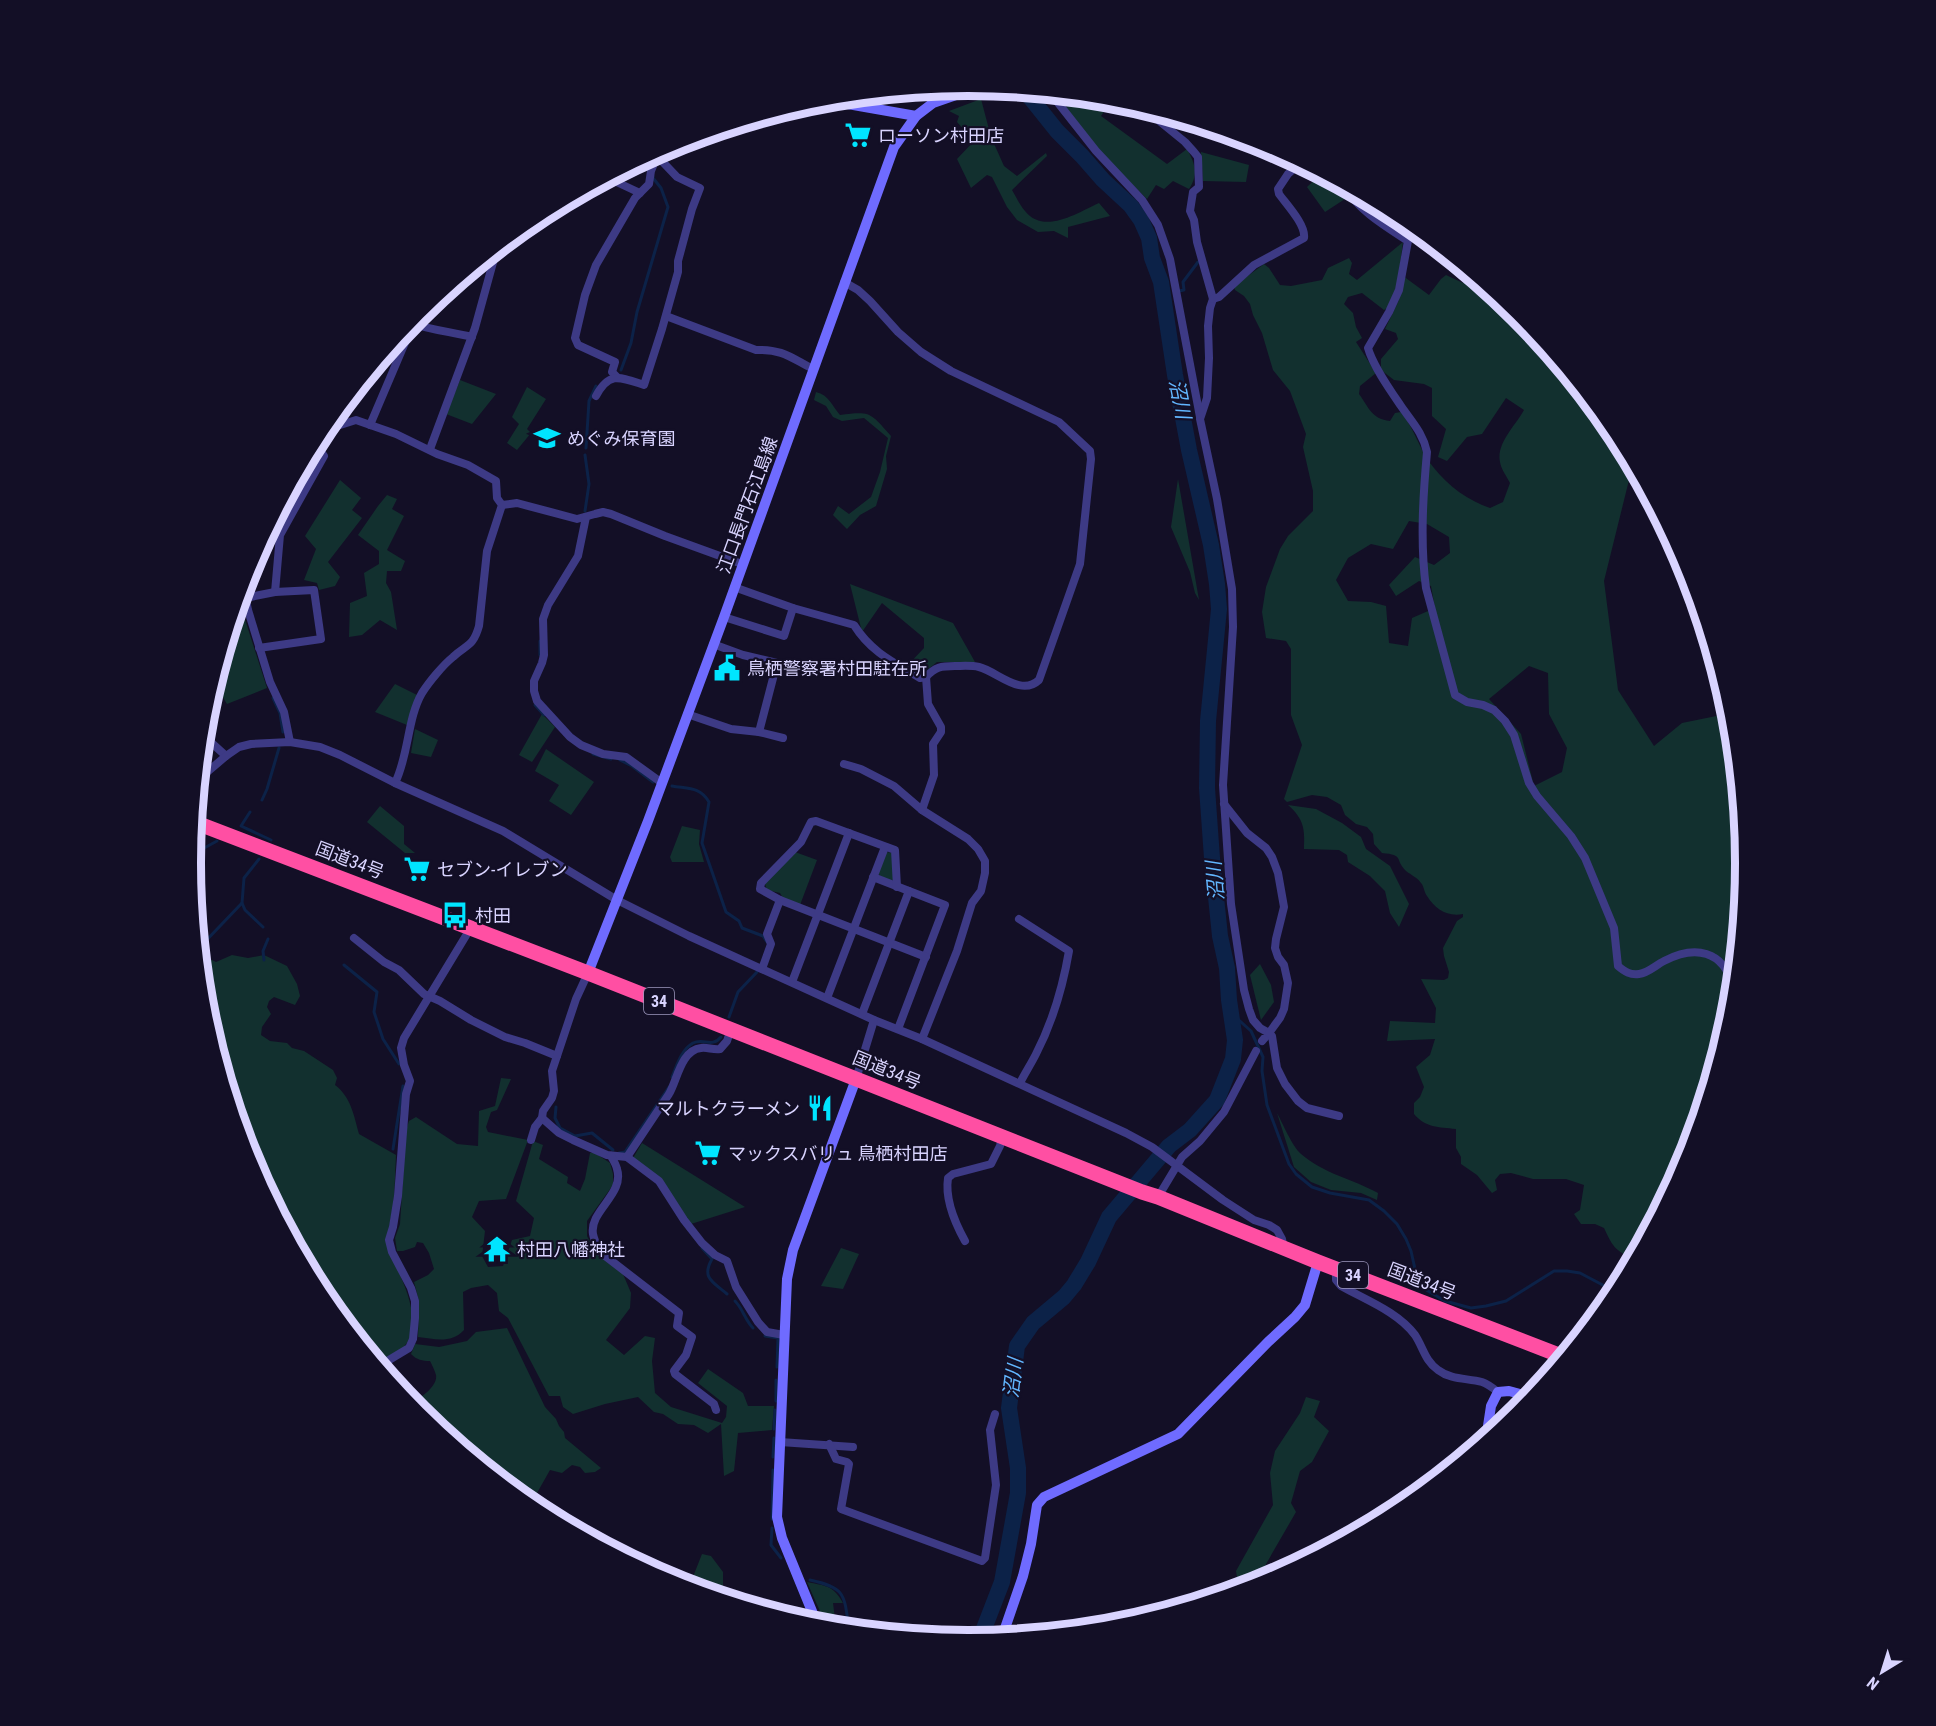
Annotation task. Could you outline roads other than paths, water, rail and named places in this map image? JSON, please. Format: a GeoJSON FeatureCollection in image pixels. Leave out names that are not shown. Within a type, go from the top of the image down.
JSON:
{"type":"FeatureCollection","features":[{"type":"Feature","properties":{"kind":"highway","name":"国道34号"},"geometry":{"type":"LineString","coordinates":[[203,825],[588,973],[1557,1354]]}},
{"type":"Feature","properties":{"kind":"street"},"geometry":{"type":"LineString","coordinates":[[932,97],[933,103]]}},
{"type":"Feature","properties":{"kind":"street","name":"江口長門石江島線"},"geometry":{"type":"LineString","coordinates":[[588,973],[724,617],[894,147],[916,116],[933,103],[951,97]]}},
{"type":"Feature","properties":{"kind":"street"},"geometry":{"type":"LineString","coordinates":[[1057,102],[1096,151],[1142,200],[1158,225],[1170,259],[1217,499],[1232,590],[1233,627],[1223,785],[1231,904],[1244,990],[1253,1020],[1272,1036],[1277,1068],[1285,1084],[1298,1101],[1307,1108],[1339,1116]]}},
{"type":"Feature","properties":{"kind":"street"},"geometry":{"type":"LineString","coordinates":[[854,105],[916,116]]}},
{"type":"Feature","properties":{"kind":"street"},"geometry":{"type":"LineString","coordinates":[[1155,119],[1185,142],[1198,157],[1199,187],[1193,192],[1190,211],[1213,299],[1208,326],[1207,398],[1200,419]]}},
{"type":"Feature","properties":{"kind":"street"},"geometry":{"type":"LineString","coordinates":[[654,163],[649,184],[639,193],[596,265],[585,295],[575,338],[578,345],[615,362],[612,372],[617,377],[644,385],[666,316],[678,272],[678,261],[700,188],[677,177],[662,159]]}},
{"type":"Feature","properties":{"kind":"street"},"geometry":{"type":"LineString","coordinates":[[1213,299],[1219,297],[1254,265],[1304,238],[1302,225],[1279,194],[1278,189],[1294,169]]}},
{"type":"Feature","properties":{"kind":"street"},"geometry":{"type":"LineString","coordinates":[[616,182],[639,193]]}},
{"type":"Feature","properties":{"kind":"street"},"geometry":{"type":"LineString","coordinates":[[1355,201],[1364,210],[1408,241],[1399,290],[1368,348],[1379,371],[1423,436],[1426,444],[1423,505],[1425,580],[1455,695],[1467,702],[1494,710],[1514,735],[1529,783],[1585,858],[1614,928],[1618,966],[1629,973],[1639,974],[1677,955],[1700,952],[1715,956],[1727,970]]}},
{"type":"Feature","properties":{"kind":"street"},"geometry":{"type":"LineString","coordinates":[[430,449],[472,337],[494,260]]}},
{"type":"Feature","properties":{"kind":"street"},"geometry":{"type":"LineString","coordinates":[[734,587],[793,608],[854,625],[864,640],[874,649],[920,678],[926,677],[940,666],[978,667],[1023,686],[1034,684],[1039,680],[1080,564],[1091,459],[1089,451],[1059,422],[959,375],[921,352],[898,332],[858,290],[844,282]]}},
{"type":"Feature","properties":{"kind":"street"},"geometry":{"type":"LineString","coordinates":[[666,316],[756,350],[783,352],[813,369]]}},
{"type":"Feature","properties":{"kind":"street"},"geometry":{"type":"LineString","coordinates":[[421,326],[472,337]]}},
{"type":"Feature","properties":{"kind":"street"},"geometry":{"type":"LineString","coordinates":[[370,425],[403,345]]}},
{"type":"Feature","properties":{"kind":"street"},"geometry":{"type":"LineString","coordinates":[[596,396],[604,383],[617,377]]}},
{"type":"Feature","properties":{"kind":"street"},"geometry":{"type":"LineString","coordinates":[[338,426],[356,420],[396,434],[437,454],[468,465],[496,481],[497,498],[502,505]]}},
{"type":"Feature","properties":{"kind":"street"},"geometry":{"type":"LineString","coordinates":[[275,592],[280,535],[324,456],[320,452]]}},
{"type":"Feature","properties":{"kind":"street"},"geometry":{"type":"LineString","coordinates":[[502,505],[517,502],[570,519],[603,513],[610,514],[665,537],[742,564]]}},
{"type":"Feature","properties":{"kind":"street"},"geometry":{"type":"LineString","coordinates":[[395,783],[402,770],[410,730],[422,693],[453,656],[469,646],[476,636],[487,551],[502,505]]}},
{"type":"Feature","properties":{"kind":"street"},"geometry":{"type":"LineString","coordinates":[[586,517],[578,556],[548,605],[543,619],[544,655],[534,681],[534,691],[537,701],[576,741],[603,754],[626,757],[662,783]]}},
{"type":"Feature","properties":{"kind":"street"},"geometry":{"type":"LineString","coordinates":[[249,597],[275,592],[314,590],[321,639],[259,648]]}},
{"type":"Feature","properties":{"kind":"street"},"geometry":{"type":"LineString","coordinates":[[247,603],[270,682],[284,712],[290,742]]}},
{"type":"Feature","properties":{"kind":"street"},"geometry":{"type":"LineString","coordinates":[[724,617],[784,636],[793,608]]}},
{"type":"Feature","properties":{"kind":"street"},"geometry":{"type":"LineString","coordinates":[[713,644],[742,655],[777,663],[759,732]]}},
{"type":"Feature","properties":{"kind":"street"},"geometry":{"type":"LineString","coordinates":[[922,810],[934,776],[933,744],[941,732],[941,727],[928,704],[926,677]]}},
{"type":"Feature","properties":{"kind":"street"},"geometry":{"type":"LineString","coordinates":[[687,714],[731,729],[759,732],[783,738]]}},
{"type":"Feature","properties":{"kind":"street"},"geometry":{"type":"LineString","coordinates":[[207,772],[239,747],[251,744],[290,742],[320,747],[340,754],[395,783],[510,834],[617,900],[688,936],[1020,1083],[1152,1147],[1246,1215],[1277,1230],[1284,1248]]}},
{"type":"Feature","properties":{"kind":"street"},"geometry":{"type":"LineString","coordinates":[[211,743],[226,756]]}},
{"type":"Feature","properties":{"kind":"street"},"geometry":{"type":"LineString","coordinates":[[844,764],[852,765],[884,779],[922,810],[968,839],[985,861],[981,891],[972,903],[957,951],[922,1039]]}},
{"type":"Feature","properties":{"kind":"street"},"geometry":{"type":"LineString","coordinates":[[1224,804],[1247,833],[1266,848],[1272,856],[1278,873],[1284,907],[1275,948],[1284,966],[1288,983],[1284,1009],[1280,1018],[1262,1041]]}},
{"type":"Feature","properties":{"kind":"street"},"geometry":{"type":"LineString","coordinates":[[897,887],[895,850],[816,821],[811,822],[801,842],[761,883],[760,889],[780,900],[926,957]]}},
{"type":"Feature","properties":{"kind":"street"},"geometry":{"type":"LineString","coordinates":[[792,982],[849,833]]}},
{"type":"Feature","properties":{"kind":"street"},"geometry":{"type":"LineString","coordinates":[[827,998],[885,847]]}},
{"type":"Feature","properties":{"kind":"street"},"geometry":{"type":"LineString","coordinates":[[873,877],[945,905],[898,1029]]}},
{"type":"Feature","properties":{"kind":"street"},"geometry":{"type":"LineString","coordinates":[[862,1014],[909,891]]}},
{"type":"Feature","properties":{"kind":"street"},"geometry":{"type":"LineString","coordinates":[[762,969],[771,944],[767,934],[780,900]]}},
{"type":"Feature","properties":{"kind":"street"},"geometry":{"type":"LineString","coordinates":[[1019,919],[1069,951],[1066,971],[1056,1004],[1036,1054],[1020,1083]]}},
{"type":"Feature","properties":{"kind":"street"},"geometry":{"type":"LineString","coordinates":[[386,1362],[408,1348],[413,1339],[415,1301],[411,1288],[392,1252],[390,1240],[398,1196],[406,1094],[410,1081],[401,1048],[404,1038],[470,928]]}},
{"type":"Feature","properties":{"kind":"street"},"geometry":{"type":"LineString","coordinates":[[354,938],[384,962],[399,970],[429,997],[440,1000],[471,1020],[505,1037],[557,1056]]}},
{"type":"Feature","properties":{"kind":"street"},"geometry":{"type":"LineString","coordinates":[[531,1140],[543,1111],[552,1098],[554,1091],[552,1071],[576,999],[588,973]]}},
{"type":"Feature","properties":{"kind":"street"},"geometry":{"type":"LineString","coordinates":[[813,1614],[782,1538],[777,1517],[787,1280],[793,1250],[856,1079],[874,1020]]}},
{"type":"Feature","properties":{"kind":"street"},"geometry":{"type":"LineString","coordinates":[[627,1158],[675,1085],[678,1073],[688,1056],[693,1050],[699,1048],[720,1049],[727,1041],[730,1029]]}},
{"type":"Feature","properties":{"kind":"street"},"geometry":{"type":"LineString","coordinates":[[1158,1197],[1182,1157],[1219,1119],[1256,1051]]}},
{"type":"Feature","properties":{"kind":"street"},"geometry":{"type":"LineString","coordinates":[[542,1118],[559,1133],[611,1156],[627,1158],[658,1181],[702,1243],[715,1255],[727,1261],[736,1287],[758,1322],[767,1332],[784,1335]]}},
{"type":"Feature","properties":{"kind":"street"},"geometry":{"type":"LineString","coordinates":[[965,1241],[956,1226],[947,1186],[948,1178],[953,1174],[991,1164],[1002,1137]]}},
{"type":"Feature","properties":{"kind":"street"},"geometry":{"type":"LineString","coordinates":[[611,1156],[618,1169],[617,1185],[594,1222],[592,1232],[595,1242],[600,1252],[679,1313],[677,1326],[692,1337],[686,1355],[674,1371],[675,1374],[714,1404],[716,1410]]}},
{"type":"Feature","properties":{"kind":"street"},"geometry":{"type":"LineString","coordinates":[[1005,1629],[1023,1576],[1037,1505],[1044,1497],[1178,1434],[1305,1305],[1318,1262]]}},
{"type":"Feature","properties":{"kind":"street"},"geometry":{"type":"LineString","coordinates":[[1336,1269],[1336,1280],[1341,1286],[1404,1324],[1415,1336],[1427,1360],[1437,1370],[1451,1378],[1485,1383],[1498,1392],[1509,1391],[1521,1394]]}},
{"type":"Feature","properties":{"kind":"street"},"geometry":{"type":"LineString","coordinates":[[1488,1426],[1491,1406],[1498,1392]]}},
{"type":"Feature","properties":{"kind":"street"},"geometry":{"type":"LineString","coordinates":[[829,1444],[837,1459],[849,1464],[841,1509],[982,1561],[985,1558],[995,1500],[996,1485],[990,1430],[995,1414]]}},
{"type":"Feature","properties":{"kind":"street"},"geometry":{"type":"LineString","coordinates":[[780,1442],[853,1447]]}},
{"type":"Feature","properties":{"kind":"waterway","name":"沼川"},"geometry":{"type":"LineString","coordinates":[[984,1629],[1002,1582],[1018,1493],[1018,1468],[1009,1408],[1017,1346],[1033,1323],[1064,1297],[1074,1285],[1088,1262],[1109,1217],[1169,1146],[1190,1130],[1217,1100],[1233,1059],[1235,1040],[1227,968],[1220,936],[1207,788],[1208,721],[1219,609],[1217,584],[1211,545],[1189,450],[1175,375],[1161,282],[1152,258],[1149,238],[1141,220],[1131,206],[1057,131],[1032,99]]}},
{"type":"Feature","properties":{"kind":"waterway"},"geometry":{"type":"LineString","coordinates":[[621,370],[631,343],[637,312],[668,207],[661,188],[653,176]]}},
{"type":"Feature","properties":{"kind":"waterway"},"geometry":{"type":"LineString","coordinates":[[1179,291],[1184,290],[1183,282],[1198,262]]}},
{"type":"Feature","properties":{"kind":"waterway"},"geometry":{"type":"LineString","coordinates":[[586,448],[589,401],[596,386]]}},
{"type":"Feature","properties":{"kind":"waterway"},"geometry":{"type":"LineString","coordinates":[[585,455],[589,484],[585,511]]}},
{"type":"Feature","properties":{"kind":"waterway"},"geometry":{"type":"LineString","coordinates":[[540,641],[540,655]]}},
{"type":"Feature","properties":{"kind":"waterway"},"geometry":{"type":"LineString","coordinates":[[273,698],[280,713],[283,732]]}},
{"type":"Feature","properties":{"kind":"waterway"},"geometry":{"type":"LineString","coordinates":[[535,705],[544,715]]}},
{"type":"Feature","properties":{"kind":"waterway"},"geometry":{"type":"LineString","coordinates":[[262,800],[279,748]]}},
{"type":"Feature","properties":{"kind":"waterway"},"geometry":{"type":"LineString","coordinates":[[593,754],[611,759]]}},
{"type":"Feature","properties":{"kind":"waterway"},"geometry":{"type":"LineString","coordinates":[[620,760],[653,782]]}},
{"type":"Feature","properties":{"kind":"waterway"},"geometry":{"type":"LineString","coordinates":[[672,786],[689,788],[706,797],[709,802],[702,843],[726,912],[739,921],[742,928],[763,936],[767,942]]}},
{"type":"Feature","properties":{"kind":"waterway"},"geometry":{"type":"LineString","coordinates":[[250,812],[241,826],[271,840]]}},
{"type":"Feature","properties":{"kind":"waterway"},"geometry":{"type":"LineString","coordinates":[[202,850],[217,841]]}},
{"type":"Feature","properties":{"kind":"waterway"},"geometry":{"type":"LineString","coordinates":[[259,859],[244,878],[242,903],[245,910],[263,927]]}},
{"type":"Feature","properties":{"kind":"waterway"},"geometry":{"type":"LineString","coordinates":[[206,941],[242,903]]}},
{"type":"Feature","properties":{"kind":"waterway"},"geometry":{"type":"LineString","coordinates":[[264,960],[263,951],[268,939]]}},
{"type":"Feature","properties":{"kind":"waterway"},"geometry":{"type":"LineString","coordinates":[[344,965],[377,992],[374,1012],[383,1039],[399,1064]]}},
{"type":"Feature","properties":{"kind":"waterway"},"geometry":{"type":"LineString","coordinates":[[729,1017],[738,992],[757,972]]}},
{"type":"Feature","properties":{"kind":"waterway"},"geometry":{"type":"LineString","coordinates":[[1232,1014],[1251,1031],[1263,1057],[1262,1071],[1267,1105],[1289,1164],[1296,1174],[1312,1187],[1330,1193],[1369,1200],[1384,1211],[1397,1224],[1406,1239],[1417,1278],[1423,1288],[1445,1301],[1471,1308],[1506,1301],[1554,1271],[1580,1273],[1607,1287]]}},
{"type":"Feature","properties":{"kind":"waterway"},"geometry":{"type":"LineString","coordinates":[[672,1077],[680,1058],[689,1046],[697,1042],[714,1042],[721,1037]]}},
{"type":"Feature","properties":{"kind":"waterway"},"geometry":{"type":"LineString","coordinates":[[393,1149],[403,1086]]}},
{"type":"Feature","properties":{"kind":"waterway"},"geometry":{"type":"LineString","coordinates":[[619,1153],[625,1152],[669,1087]]}},
{"type":"Feature","properties":{"kind":"waterway"},"geometry":{"type":"LineString","coordinates":[[556,1107],[555,1118],[560,1128],[575,1136],[592,1133],[613,1150]]}},
{"type":"Feature","properties":{"kind":"waterway"},"geometry":{"type":"LineString","coordinates":[[702,1248],[712,1259],[708,1271],[710,1279],[727,1294]]}},
{"type":"Feature","properties":{"kind":"waterway"},"geometry":{"type":"LineString","coordinates":[[735,1301],[753,1328]]}},
{"type":"Feature","properties":{"kind":"waterway"},"geometry":{"type":"LineString","coordinates":[[765,1336],[778,1338],[777,1367]]}},
{"type":"Feature","properties":{"kind":"waterway"},"geometry":{"type":"LineString","coordinates":[[776,1380],[776,1401]]}},
{"type":"Feature","properties":{"kind":"waterway"},"geometry":{"type":"LineString","coordinates":[[774,1429],[775,1410]]}},
{"type":"Feature","properties":{"kind":"waterway"},"geometry":{"type":"LineString","coordinates":[[773,1457],[774,1438]]}},
{"type":"Feature","properties":{"kind":"waterway"},"geometry":{"type":"LineString","coordinates":[[772,1519],[773,1470]]}},
{"type":"Feature","properties":{"kind":"waterway"},"geometry":{"type":"LineString","coordinates":[[772,1528],[771,1545],[781,1558]]}},
{"type":"Feature","properties":{"kind":"waterway"},"geometry":{"type":"LineString","coordinates":[[810,1580],[831,1586],[841,1594],[848,1620]]}},
{"type":"Feature","properties":{"kind":"place","name":"ローソン村田店"},"geometry":{"type":"Point","coordinates":[858,135]}},
{"type":"Feature","properties":{"kind":"place","name":"めぐみ保育園"},"geometry":{"type":"Point","coordinates":[547,438]}},
{"type":"Feature","properties":{"kind":"place","name":"鳥栖警察署村田駐在所"},"geometry":{"type":"Point","coordinates":[727,668]}},
{"type":"Feature","properties":{"kind":"place","name":"セブン-イレブン"},"geometry":{"type":"Point","coordinates":[417,869]}},
{"type":"Feature","properties":{"kind":"place","name":"村田"},"geometry":{"type":"Point","coordinates":[455,915]}},
{"type":"Feature","properties":{"kind":"place","name":"マルトクラーメン"},"geometry":{"type":"Point","coordinates":[820,1108]}},
{"type":"Feature","properties":{"kind":"place","name":"マックスバリュ 鳥栖村田店"},"geometry":{"type":"Point","coordinates":[708,1153]}},
{"type":"Feature","properties":{"kind":"place","name":"村田八幡神社"},"geometry":{"type":"Point","coordinates":[497,1249]}}]}
